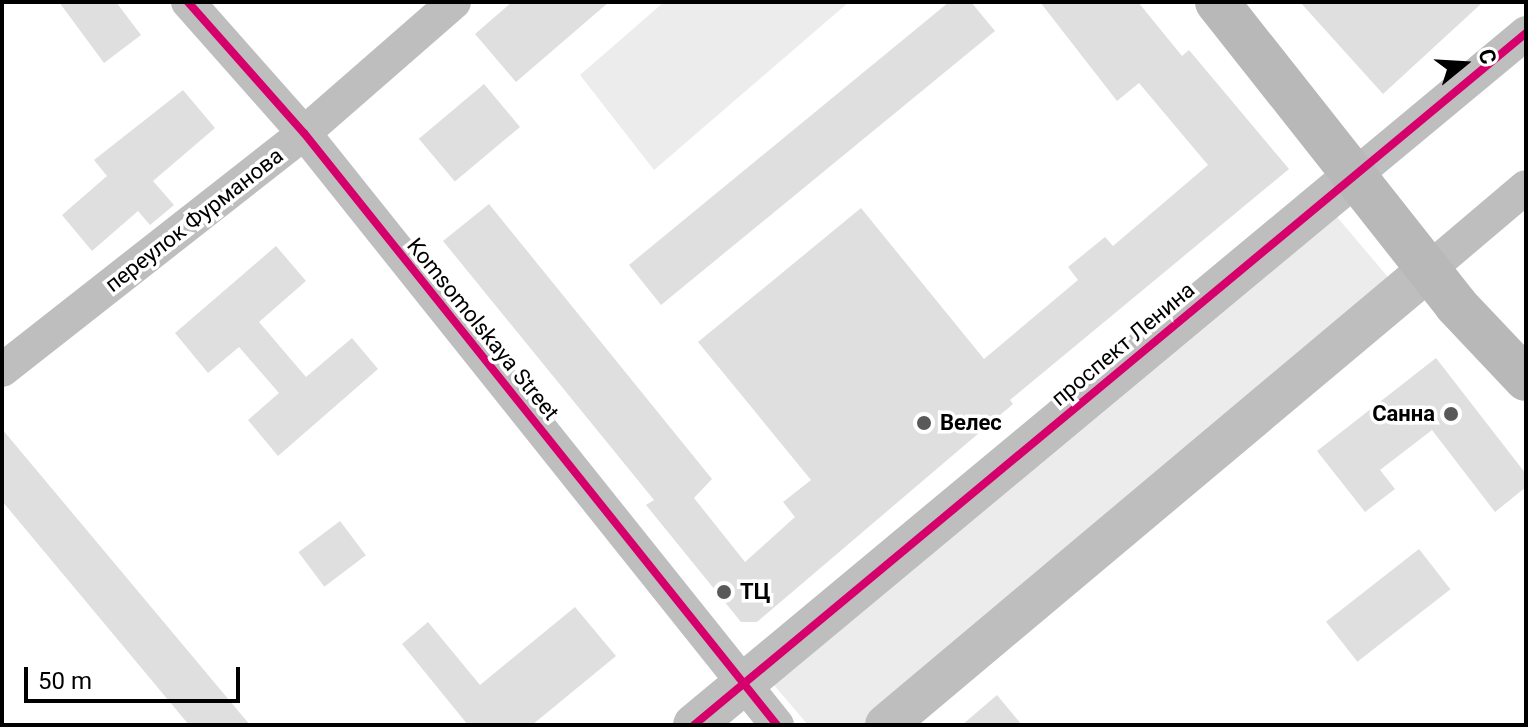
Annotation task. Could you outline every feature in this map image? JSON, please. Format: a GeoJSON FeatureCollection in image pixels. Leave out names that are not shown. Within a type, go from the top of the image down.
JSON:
{"type":"FeatureCollection","features":[{"type":"Feature","properties":{"kind":"main road"},"geometry":{"type":"LineString","coordinates":[[1217,2],[1428,270],[1526,379]]}},
{"type":"Feature","properties":{"kind":"street","name":"Komsomolskaya Street"},"geometry":{"type":"LineString","coordinates":[[188,2],[304,133],[743,684]]}},
{"type":"Feature","properties":{"kind":"street","name":"переулок Фурманова"},"geometry":{"type":"LineString","coordinates":[[2,370],[304,133],[454,2]]}},
{"type":"Feature","properties":{"kind":"street","name":"проспект Ленина"},"geometry":{"type":"LineString","coordinates":[[694,725],[1526,33]]}},
{"type":"Feature","properties":{"kind":"street"},"geometry":{"type":"LineString","coordinates":[[886,725],[1526,187]]}},
{"type":"Feature","properties":{"kind":"street"},"geometry":{"type":"LineString","coordinates":[[743,684],[777,725]]}},
{"type":"Feature","properties":{"kind":"shaded area"},"geometry":{"type":"Polygon","coordinates":[[[664,2],[849,2],[654,170],[580,75],[664,2]]]}},
{"type":"Feature","properties":{"kind":"shaded area"},"geometry":{"type":"Polygon","coordinates":[[[1332,211],[1393,283],[870,725],[808,725],[773,684],[1332,211]]]}},
{"type":"Feature","properties":{"kind":"building"},"geometry":{"type":"Polygon","coordinates":[[[59,2],[116,2],[141,35],[104,63],[59,2]]]}},
{"type":"Feature","properties":{"kind":"building"},"geometry":{"type":"Polygon","coordinates":[[[512,2],[609,2],[516,82],[475,34],[512,2]]]}},
{"type":"Feature","properties":{"kind":"building"},"geometry":{"type":"Polygon","coordinates":[[[949,2],[971,2],[995,31],[661,305],[629,265],[949,2]]]}},
{"type":"Feature","properties":{"kind":"building"},"geometry":{"type":"Polygon","coordinates":[[[1040,2],[1138,2],[1182,56],[1189,50],[1289,169],[1010,400],[1013,404],[757,622],[741,622],[646,505],[654,500],[443,241],[489,204],[712,479],[694,498],[745,562],[795,517],[783,502],[811,480],[698,342],[861,208],[984,359],[1078,280],[1068,267],[1105,237],[1113,246],[1208,165],[1139,83],[1117,101],[1040,2]]]}},
{"type":"Feature","properties":{"kind":"building"},"geometry":{"type":"Polygon","coordinates":[[[1300,2],[1483,2],[1383,94],[1300,2]]]}},
{"type":"Feature","properties":{"kind":"building"},"geometry":{"type":"Polygon","coordinates":[[[484,84],[520,127],[455,182],[419,139],[484,84]]]}},
{"type":"Feature","properties":{"kind":"building"},"geometry":{"type":"Polygon","coordinates":[[[183,90],[215,128],[153,181],[174,205],[150,225],[138,211],[92,251],[62,215],[107,176],[94,160],[183,90]]]}},
{"type":"Feature","properties":{"kind":"building"},"geometry":{"type":"Polygon","coordinates":[[[276,246],[306,281],[259,322],[306,377],[352,338],[378,369],[278,456],[248,420],[279,393],[239,347],[208,373],[175,333],[276,246]]]}},
{"type":"Feature","properties":{"kind":"building"},"geometry":{"type":"Polygon","coordinates":[[[1436,358],[1526,474],[1526,487],[1495,512],[1432,430],[1380,470],[1395,489],[1365,512],[1317,451],[1436,358]]]}},
{"type":"Feature","properties":{"kind":"building"},"geometry":{"type":"Polygon","coordinates":[[[2,429],[250,725],[189,725],[2,501],[2,429]]]}},
{"type":"Feature","properties":{"kind":"building"},"geometry":{"type":"Polygon","coordinates":[[[340,521],[366,555],[324,587],[298,552],[340,521]]]}},
{"type":"Feature","properties":{"kind":"building"},"geometry":{"type":"Polygon","coordinates":[[[1419,549],[1450,589],[1357,662],[1326,622],[1419,549]]]}},
{"type":"Feature","properties":{"kind":"building"},"geometry":{"type":"Polygon","coordinates":[[[575,607],[616,656],[532,725],[468,725],[402,644],[428,622],[480,685],[575,607]]]}},
{"type":"Feature","properties":{"kind":"building"},"geometry":{"type":"Polygon","coordinates":[[[997,695],[1022,725],[962,725],[997,695]]]}},
{"type":"Feature","properties":{"kind":"cycle path"},"geometry":{"type":"LineString","coordinates":[[188,2],[304,133],[777,725]]}},
{"type":"Feature","properties":{"kind":"cycle path"},"geometry":{"type":"LineString","coordinates":[[694,725],[1526,33]]}},
{"type":"Feature","properties":{"kind":"place","name":"Санна"},"geometry":{"type":"Point","coordinates":[1451,414]}},
{"type":"Feature","properties":{"kind":"place","name":"Велес"},"geometry":{"type":"Point","coordinates":[924,423]}},
{"type":"Feature","properties":{"kind":"place","name":"ТЦ"},"geometry":{"type":"Point","coordinates":[724,592]}}]}
